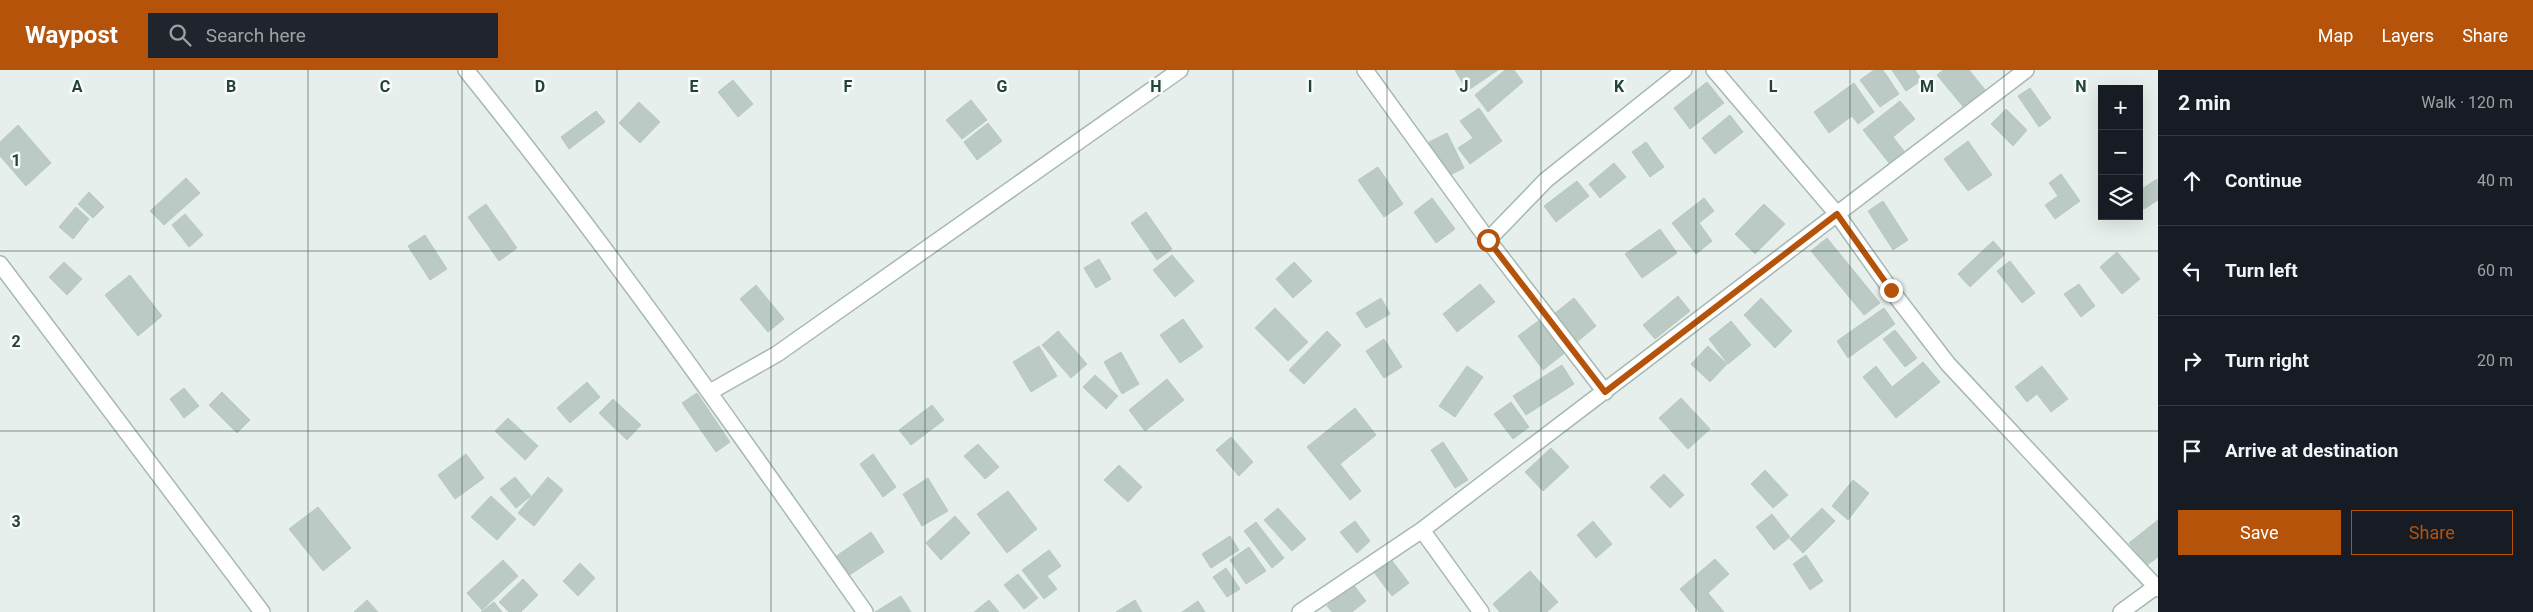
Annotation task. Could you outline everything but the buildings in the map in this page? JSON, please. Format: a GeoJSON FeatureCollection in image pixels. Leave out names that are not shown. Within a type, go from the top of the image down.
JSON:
{"type":"FeatureCollection","features":[{"type":"Feature","properties":{"kind":"street"},"geometry":{"type":"LineString","coordinates":[[710,392],[777,354],[1180,70]]}},
{"type":"Feature","properties":{"kind":"street"},"geometry":{"type":"LineString","coordinates":[[1365,70],[1488,240],[1605,392]]}},
{"type":"Feature","properties":{"kind":"street"},"geometry":{"type":"LineString","coordinates":[[1488,240],[1546,180],[1684,70]]}},
{"type":"Feature","properties":{"kind":"street"},"geometry":{"type":"LineString","coordinates":[[1714,70],[1837,214],[1891,290],[1948,364],[2157,587],[2121,612]]}},
{"type":"Feature","properties":{"kind":"street"},"geometry":{"type":"LineString","coordinates":[[1300,612],[1422,530],[2026,70]]}},
{"type":"Feature","properties":{"kind":"street"},"geometry":{"type":"LineString","coordinates":[[471,72],[582,218],[710,392],[866,612]]}},
{"type":"Feature","properties":{"kind":"street"},"geometry":{"type":"LineString","coordinates":[[0,264],[262,612]]}},
{"type":"Feature","properties":{"kind":"street"},"geometry":{"type":"LineString","coordinates":[[1422,530],[1480,612]]}},
{"type":"Feature","properties":{"kind":"route"},"geometry":{"type":"LineString","coordinates":[[1488,240],[1605,392],[1837,214],[1891,290]]}}]}
